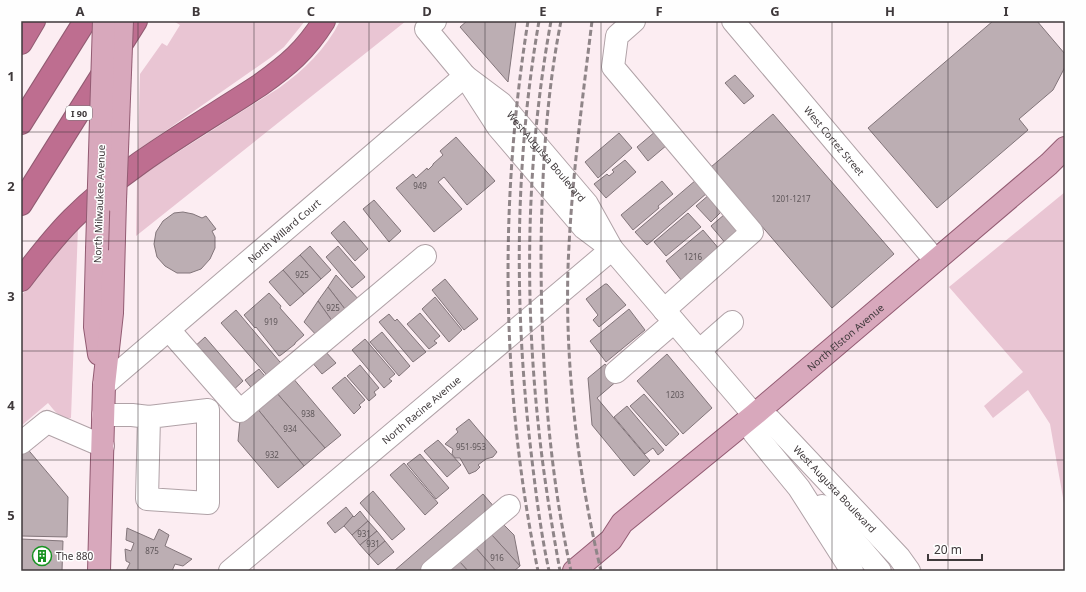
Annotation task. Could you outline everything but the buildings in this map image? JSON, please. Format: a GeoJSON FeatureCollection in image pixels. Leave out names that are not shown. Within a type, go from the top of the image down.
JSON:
{"type":"FeatureCollection","features":[{"type":"Feature","properties":{"kind":"highway"},"geometry":{"type":"LineString","coordinates":[[21,43],[34,21]]}},
{"type":"Feature","properties":{"kind":"highway"},"geometry":{"type":"LineString","coordinates":[[21,123],[85,21]]}},
{"type":"Feature","properties":{"kind":"highway","name":"I 90"},"geometry":{"type":"LineString","coordinates":[[21,204],[136,21]]}},
{"type":"Feature","properties":{"kind":"highway"},"geometry":{"type":"LineString","coordinates":[[21,280],[72,219],[102,192],[132,168],[260,86],[280,71],[298,56],[314,38],[324,21]]}},
{"type":"Feature","properties":{"kind":"main road","name":"North Milwaukee Avenue"},"geometry":{"type":"LineString","coordinates":[[104,21],[95,327],[104,386]]}},
{"type":"Feature","properties":{"kind":"main road","name":"North Milwaukee Avenue"},"geometry":{"type":"LineString","coordinates":[[98,571],[104,386],[112,313],[122,21]]}},
{"type":"Feature","properties":{"kind":"main road","name":"North Elston Avenue"},"geometry":{"type":"LineString","coordinates":[[574,571],[611,540],[622,524],[754,415],[1049,164],[1065,148]]}},
{"type":"Feature","properties":{"kind":"main road","name":"North Elston Avenue"},"geometry":{"type":"LineString","coordinates":[[557,571],[607,528],[622,524]]}},
{"type":"Feature","properties":{"kind":"street"},"geometry":{"type":"LineString","coordinates":[[616,372],[752,232],[613,67],[617,36],[634,21]]}},
{"type":"Feature","properties":{"kind":"street","name":"West Cortez Street"},"geometry":{"type":"LineString","coordinates":[[733,21],[935,260]]}},
{"type":"Feature","properties":{"kind":"street","name":"West Augusta Boulevard"},"geometry":{"type":"LineString","coordinates":[[431,25],[465,76],[502,103],[537,144],[587,204],[612,249],[754,415],[770,420],[898,566]]}},
{"type":"Feature","properties":{"kind":"street","name":"North Willard Court"},"geometry":{"type":"LineString","coordinates":[[104,386],[465,76]]}},
{"type":"Feature","properties":{"kind":"street","name":"North Racine Avenue"},"geometry":{"type":"LineString","coordinates":[[230,571],[612,249]]}},
{"type":"Feature","properties":{"kind":"street"},"geometry":{"type":"LineString","coordinates":[[169,330],[240,411],[425,256]]}},
{"type":"Feature","properties":{"kind":"street"},"geometry":{"type":"LineString","coordinates":[[699,351],[732,322]]}},
{"type":"Feature","properties":{"kind":"street"},"geometry":{"type":"LineString","coordinates":[[103,415],[132,415],[149,417],[208,410],[208,503],[147,499],[149,417]]}},
{"type":"Feature","properties":{"kind":"street","name":"West Augusta Boulevard"},"geometry":{"type":"LineString","coordinates":[[754,415],[754,433],[800,488],[852,571]]}},
{"type":"Feature","properties":{"kind":"street"},"geometry":{"type":"LineString","coordinates":[[21,443],[47,422],[103,446]]}},
{"type":"Feature","properties":{"kind":"street","name":"West Augusta Boulevard"},"geometry":{"type":"LineString","coordinates":[[800,488],[829,511],[880,571]]}},
{"type":"Feature","properties":{"kind":"street"},"geometry":{"type":"LineString","coordinates":[[432,571],[509,506]]}},
{"type":"Feature","properties":{"kind":"shaded area"},"geometry":{"type":"Polygon","coordinates":[[[305,21],[284,47],[270,58],[138,150],[140,74],[162,43],[167,46],[180,25],[175,22],[305,21]]]}},
{"type":"Feature","properties":{"kind":"shaded area"},"geometry":{"type":"Polygon","coordinates":[[[340,21],[406,21],[136,236],[137,178],[279,88],[314,58],[328,41],[340,21]]]}},
{"type":"Feature","properties":{"kind":"shaded area"},"geometry":{"type":"Polygon","coordinates":[[[1065,192],[1065,509],[1050,424],[1028,390],[993,418],[984,406],[1023,372],[949,287],[1065,192]]]}},
{"type":"Feature","properties":{"kind":"shaded area"},"geometry":{"type":"Polygon","coordinates":[[[78,227],[71,418],[64,418],[55,412],[48,403],[21,426],[21,296],[78,227]]]}},
{"type":"Feature","properties":{"kind":"railway"},"geometry":{"type":"LineString","coordinates":[[528,21],[512,158],[508,297],[511,366],[517,435],[526,503],[538,571]]}},
{"type":"Feature","properties":{"kind":"railway"},"geometry":{"type":"LineString","coordinates":[[539,21],[531,73],[521,178],[519,284],[521,337],[530,443],[540,523],[549,571]]}},
{"type":"Feature","properties":{"kind":"railway"},"geometry":{"type":"LineString","coordinates":[[551,21],[537,120],[530,221],[530,271],[531,322],[538,422],[542,459],[560,571]]}},
{"type":"Feature","properties":{"kind":"railway"},"geometry":{"type":"LineString","coordinates":[[561,21],[548,106],[544,163],[541,290],[544,371],[551,452],[563,531],[571,571]]}},
{"type":"Feature","properties":{"kind":"railway"},"geometry":{"type":"LineString","coordinates":[[592,21],[577,144],[569,237],[568,305],[571,382],[575,420],[586,497],[601,571]]}},
{"type":"Feature","properties":{"kind":"place","name":"The 880"},"geometry":{"type":"Point","coordinates":[42,556]}}]}
